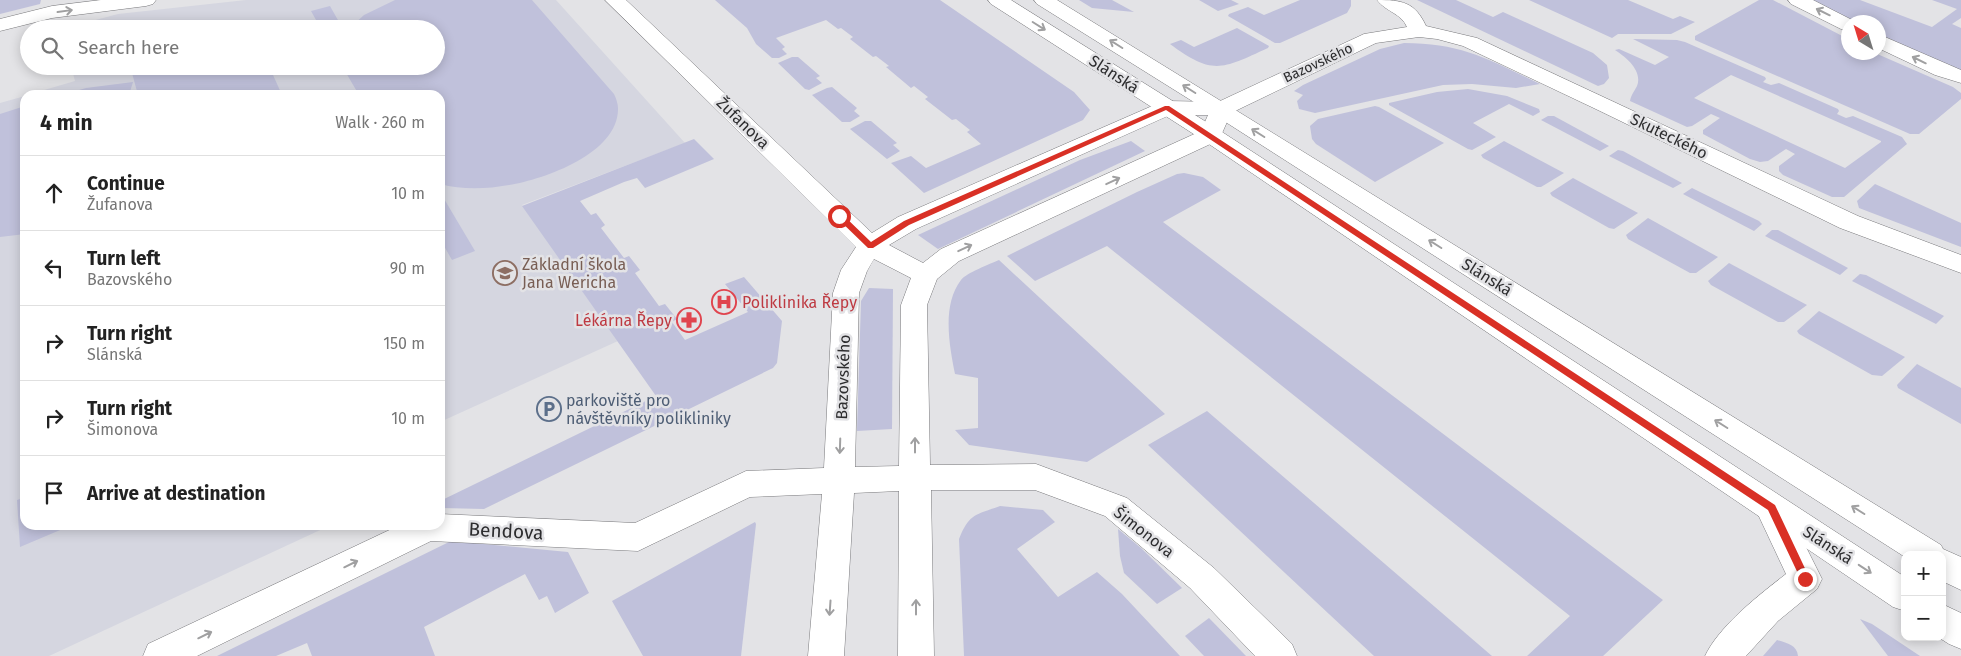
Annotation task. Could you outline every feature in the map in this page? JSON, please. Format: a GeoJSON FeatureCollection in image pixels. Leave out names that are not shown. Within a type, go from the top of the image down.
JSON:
{"type":"FeatureCollection","features":[{"type":"Feature","properties":{"kind":"street"},"geometry":{"type":"LineString","coordinates":[[0,25],[52,12],[146,0]]}},
{"type":"Feature","properties":{"kind":"street","name":"Žufanova"},"geometry":{"type":"LineString","coordinates":[[615,0],[870,246],[925,275]]}},
{"type":"Feature","properties":{"kind":"street","name":"Slánská"},"geometry":{"type":"LineString","coordinates":[[998,0],[1167,108],[1216,122],[1922,551]]}},
{"type":"Feature","properties":{"kind":"street","name":"Slánská"},"geometry":{"type":"LineString","coordinates":[[1044,0],[1216,122],[1772,508],[1901,593]]}},
{"type":"Feature","properties":{"kind":"street"},"geometry":{"type":"LineString","coordinates":[[1387,0],[1412,16],[1419,31]]}},
{"type":"Feature","properties":{"kind":"street"},"geometry":{"type":"LineString","coordinates":[[1798,0],[1841,22]]}},
{"type":"Feature","properties":{"kind":"street","name":"Bazovského"},"geometry":{"type":"LineString","coordinates":[[925,275],[950,255],[1216,122],[1371,38],[1419,31]]}},
{"type":"Feature","properties":{"kind":"street","name":"Skuteckého"},"geometry":{"type":"LineString","coordinates":[[1419,31],[1438,33],[1470,42],[1849,222],[1961,264]]}},
{"type":"Feature","properties":{"kind":"street"},"geometry":{"type":"LineString","coordinates":[[1886,44],[1961,78]]}},
{"type":"Feature","properties":{"kind":"street","name":"Bazovského"},"geometry":{"type":"LineString","coordinates":[[826,656],[839,480],[846,293],[854,270],[870,246],[907,223],[1167,108]]}},
{"type":"Feature","properties":{"kind":"street"},"geometry":{"type":"LineString","coordinates":[[916,656],[914,305],[925,275]]}},
{"type":"Feature","properties":{"kind":"street","name":"Šimonova"},"geometry":{"type":"LineString","coordinates":[[839,480],[963,476],[1036,478],[1116,507],[1202,578],[1279,656]]}},
{"type":"Feature","properties":{"kind":"street","name":"Bendova"},"geometry":{"type":"LineString","coordinates":[[445,528],[638,537],[746,484],[839,480]]}},
{"type":"Feature","properties":{"kind":"street"},"geometry":{"type":"LineString","coordinates":[[1723,656],[1766,610],[1805,579],[1772,508]]}},
{"type":"Feature","properties":{"kind":"street","name":"Bendova"},"geometry":{"type":"LineString","coordinates":[[161,656],[422,530]]}},
{"type":"Feature","properties":{"kind":"street"},"geometry":{"type":"LineString","coordinates":[[1946,566],[1961,575]]}},
{"type":"Feature","properties":{"kind":"street"},"geometry":{"type":"LineString","coordinates":[[1946,623],[1961,633]]}},
{"type":"Feature","properties":{"kind":"shaded area"},"geometry":{"type":"Polygon","coordinates":[[[0,0],[41,0],[40,4],[0,14],[0,0]]]}},
{"type":"Feature","properties":{"kind":"shaded area","name":"Základní škola Jana Wericha"},"geometry":{"type":"Polygon","coordinates":[[[246,0],[556,0],[685,143],[522,205],[618,341],[445,420],[445,90],[44,90],[75,81],[73,75],[445,75],[445,20],[96,20],[118,14],[246,0]]]}},
{"type":"Feature","properties":{"kind":"shaded area"},"geometry":{"type":"Polygon","coordinates":[[[395,0],[532,0],[614,94],[618,108],[615,124],[606,138],[593,151],[560,170],[541,177],[509,185],[483,188],[445,185],[445,90],[356,90],[347,75],[445,75],[445,20],[359,20],[364,15],[395,0]]]}},
{"type":"Feature","properties":{"kind":"shaded area"},"geometry":{"type":"Polygon","coordinates":[[[715,0],[940,0],[1074,92],[1090,110],[1083,120],[924,193],[891,163],[911,156],[926,168],[981,144],[967,132],[970,130],[956,119],[952,120],[925,99],[928,97],[914,86],[911,88],[886,67],[889,66],[876,56],[873,57],[850,39],[853,37],[826,20],[776,38],[785,47],[782,49],[787,54],[779,58],[772,58],[756,44],[747,28],[715,0]]]}},
{"type":"Feature","properties":{"kind":"shaded area"},"geometry":{"type":"Polygon","coordinates":[[[1079,0],[1112,0],[1134,12],[1092,8],[1079,0]]]}},
{"type":"Feature","properties":{"kind":"shaded area"},"geometry":{"type":"Polygon","coordinates":[[[1199,0],[1231,0],[1239,4],[1218,11],[1199,0]]]}},
{"type":"Feature","properties":{"kind":"shaded area"},"geometry":{"type":"Polygon","coordinates":[[[1300,0],[1351,0],[1351,6],[1347,13],[1280,43],[1275,43],[1228,16],[1248,7],[1264,15],[1300,0]]]}},
{"type":"Feature","properties":{"kind":"shaded area"},"geometry":{"type":"Polygon","coordinates":[[[1417,0],[1456,0],[1493,17],[1503,12],[1593,53],[1607,65],[1609,78],[1604,84],[1598,86],[1417,0]]]}},
{"type":"Feature","properties":{"kind":"shaded area"},"geometry":{"type":"Polygon","coordinates":[[[1529,0],[1628,0],[1673,19],[1680,16],[1695,22],[1671,34],[1618,34],[1612,38],[1529,0]]]}},
{"type":"Feature","properties":{"kind":"shaded area"},"geometry":{"type":"Polygon","coordinates":[[[1759,0],[1773,0],[1841,35],[1841,60],[1886,60],[1886,58],[1953,87],[1961,93],[1961,99],[1919,134],[1910,134],[1695,40],[1695,36],[1759,0]]]}},
{"type":"Feature","properties":{"kind":"shaded area"},"geometry":{"type":"Polygon","coordinates":[[[1809,0],[1860,0],[1932,27],[1957,9],[1932,0],[1961,0],[1961,18],[1952,24],[1961,28],[1961,73],[1886,38],[1886,15],[1841,16],[1809,0]]]}},
{"type":"Feature","properties":{"kind":"shaded area"},"geometry":{"type":"Polygon","coordinates":[[[330,6],[338,20],[316,20],[311,11],[330,6]]]}},
{"type":"Feature","properties":{"kind":"shaded area"},"geometry":{"type":"Polygon","coordinates":[[[1237,28],[1269,46],[1268,48],[1239,61],[1218,66],[1197,61],[1170,44],[1181,40],[1194,47],[1237,28]]]}},
{"type":"Feature","properties":{"kind":"shaded area"},"geometry":{"type":"Polygon","coordinates":[[[1633,39],[1677,40],[1685,42],[1765,77],[1766,79],[1763,82],[1771,85],[1779,83],[1838,109],[1837,114],[1846,118],[1853,116],[1902,137],[1907,144],[1844,197],[1832,197],[1783,175],[1779,171],[1779,166],[1795,154],[1786,149],[1768,161],[1760,162],[1750,159],[1703,134],[1703,130],[1720,118],[1711,114],[1692,126],[1687,127],[1630,101],[1637,86],[1638,75],[1624,56],[1615,50],[1619,49],[1655,65],[1669,57],[1633,39]],[[1731,75],[1694,98],[1845,168],[1881,141],[1731,75]]]}},
{"type":"Feature","properties":{"kind":"shaded area"},"geometry":{"type":"Polygon","coordinates":[[[1404,43],[1443,46],[1475,54],[1540,84],[1516,88],[1472,84],[1443,85],[1315,113],[1299,109],[1297,101],[1303,95],[1294,91],[1303,85],[1380,49],[1404,43]]]}},
{"type":"Feature","properties":{"kind":"shaded area"},"geometry":{"type":"Polygon","coordinates":[[[792,57],[798,57],[820,76],[816,78],[822,83],[809,90],[805,89],[778,63],[792,57]]]}},
{"type":"Feature","properties":{"kind":"shaded area"},"geometry":{"type":"Polygon","coordinates":[[[133,75],[273,75],[280,90],[137,90],[133,75]]]}},
{"type":"Feature","properties":{"kind":"shaded area"},"geometry":{"type":"Polygon","coordinates":[[[133,82],[131,90],[79,90],[133,82]]]}},
{"type":"Feature","properties":{"kind":"shaded area"},"geometry":{"type":"Polygon","coordinates":[[[832,87],[857,108],[854,111],[860,116],[850,122],[842,122],[812,95],[832,87]]]}},
{"type":"Feature","properties":{"kind":"shaded area"},"geometry":{"type":"Polygon","coordinates":[[[1468,89],[1507,96],[1539,109],[1540,112],[1533,116],[1509,104],[1473,123],[1496,137],[1472,150],[1389,105],[1389,103],[1437,92],[1468,89]]]}},
{"type":"Feature","properties":{"kind":"shaded area"},"geometry":{"type":"Polygon","coordinates":[[[20,97],[20,530],[320,530],[49,656],[0,656],[0,103],[20,97]]]}},
{"type":"Feature","properties":{"kind":"shaded area"},"geometry":{"type":"Polygon","coordinates":[[[1375,106],[1444,143],[1375,182],[1316,144],[1312,139],[1310,126],[1318,119],[1375,106]]]}},
{"type":"Feature","properties":{"kind":"shaded area"},"geometry":{"type":"Polygon","coordinates":[[[20,108],[20,235],[0,237],[0,114],[20,108]]]}},
{"type":"Feature","properties":{"kind":"shaded area"},"geometry":{"type":"Polygon","coordinates":[[[1548,116],[1554,116],[1609,146],[1600,151],[1541,120],[1548,116]]]}},
{"type":"Feature","properties":{"kind":"shaded area"},"geometry":{"type":"Polygon","coordinates":[[[865,121],[871,121],[897,143],[893,145],[900,151],[887,159],[850,129],[865,121]]]}},
{"type":"Feature","properties":{"kind":"shaded area"},"geometry":{"type":"Polygon","coordinates":[[[694,139],[714,159],[645,188],[637,178],[580,201],[591,215],[596,213],[605,225],[601,228],[624,258],[629,256],[640,270],[635,273],[659,306],[665,304],[677,319],[672,322],[685,340],[748,312],[725,284],[744,277],[782,321],[777,363],[773,368],[484,509],[445,508],[445,499],[656,396],[522,206],[694,139]]]}},
{"type":"Feature","properties":{"kind":"shaded area"},"geometry":{"type":"Polygon","coordinates":[[[1131,141],[1145,151],[938,249],[918,235],[1080,160],[1131,141]]]}},
{"type":"Feature","properties":{"kind":"shaded area"},"geometry":{"type":"Polygon","coordinates":[[[1504,141],[1564,173],[1541,187],[1537,187],[1483,158],[1481,155],[1504,141]]]}},
{"type":"Feature","properties":{"kind":"shaded area"},"geometry":{"type":"Polygon","coordinates":[[[1618,150],[1682,183],[1673,188],[1609,156],[1618,150]]]}},
{"type":"Feature","properties":{"kind":"shaded area"},"geometry":{"type":"Polygon","coordinates":[[[1184,173],[1203,177],[1221,190],[1163,222],[1663,600],[1603,656],[1527,656],[1570,616],[1107,246],[1035,281],[1007,256],[1137,192],[1177,174],[1184,173]]]}},
{"type":"Feature","properties":{"kind":"shaded area"},"geometry":{"type":"Polygon","coordinates":[[[1573,178],[1638,213],[1614,229],[1552,196],[1550,193],[1573,178]]]}},
{"type":"Feature","properties":{"kind":"shaded area"},"geometry":{"type":"Polygon","coordinates":[[[1875,184],[1961,223],[1961,247],[1859,208],[1857,201],[1875,184]]]}},
{"type":"Feature","properties":{"kind":"shaded area"},"geometry":{"type":"Polygon","coordinates":[[[1692,188],[1762,224],[1754,231],[1683,194],[1692,188]]]}},
{"type":"Feature","properties":{"kind":"shaded area"},"geometry":{"type":"Polygon","coordinates":[[[445,200],[475,251],[452,260],[445,248],[445,200]]]}},
{"type":"Feature","properties":{"kind":"shaded area"},"geometry":{"type":"Polygon","coordinates":[[[1648,218],[1718,257],[1696,273],[1690,273],[1628,239],[1626,235],[1648,218]]]}},
{"type":"Feature","properties":{"kind":"shaded area"},"geometry":{"type":"Polygon","coordinates":[[[1772,230],[1778,230],[1848,268],[1840,275],[1765,236],[1772,230]]]}},
{"type":"Feature","properties":{"kind":"shaded area"},"geometry":{"type":"Polygon","coordinates":[[[999,260],[1165,414],[1087,462],[969,445],[955,430],[978,428],[978,378],[955,374],[949,338],[949,313],[955,290],[961,280],[999,260]]]}},
{"type":"Feature","properties":{"kind":"shaded area"},"geometry":{"type":"Polygon","coordinates":[[[1729,263],[1807,305],[1784,322],[1778,322],[1711,285],[1708,281],[1729,263]]]}},
{"type":"Feature","properties":{"kind":"shaded area"},"geometry":{"type":"Polygon","coordinates":[[[1860,274],[1866,275],[1944,316],[1936,324],[1852,281],[1860,274]]]}},
{"type":"Feature","properties":{"kind":"shaded area"},"geometry":{"type":"Polygon","coordinates":[[[869,288],[893,289],[892,429],[857,431],[861,301],[869,288]]]}},
{"type":"Feature","properties":{"kind":"shaded area"},"geometry":{"type":"Polygon","coordinates":[[[1819,311],[1905,357],[1882,376],[1872,375],[1799,334],[1797,331],[1819,311]]]}},
{"type":"Feature","properties":{"kind":"shaded area"},"geometry":{"type":"Polygon","coordinates":[[[1917,364],[1961,388],[1961,424],[1898,388],[1897,385],[1917,364]]]}},
{"type":"Feature","properties":{"kind":"shaded area"},"geometry":{"type":"Polygon","coordinates":[[[1207,411],[1492,656],[1374,656],[1148,445],[1207,411]]]}},
{"type":"Feature","properties":{"kind":"shaded area"},"geometry":{"type":"Polygon","coordinates":[[[20,499],[20,530],[60,530],[20,547],[17,500],[20,499]]]}},
{"type":"Feature","properties":{"kind":"shaded area"},"geometry":{"type":"Polygon","coordinates":[[[1000,506],[1043,510],[1055,522],[1017,549],[1058,597],[1097,572],[1122,594],[1180,656],[964,656],[959,539],[966,525],[974,516],[1000,506]]]}},
{"type":"Feature","properties":{"kind":"shaded area"},"geometry":{"type":"Polygon","coordinates":[[[755,522],[741,656],[643,656],[612,601],[755,522]]]}},
{"type":"Feature","properties":{"kind":"shaded area"},"geometry":{"type":"Polygon","coordinates":[[[1118,529],[1141,548],[1182,588],[1157,604],[1124,573],[1120,556],[1118,529]]]}},
{"type":"Feature","properties":{"kind":"shaded area"},"geometry":{"type":"Polygon","coordinates":[[[451,541],[568,552],[589,593],[555,613],[547,596],[539,600],[525,574],[424,627],[435,656],[312,656],[307,643],[276,656],[217,656],[451,541]]]}},
{"type":"Feature","properties":{"kind":"shaded area"},"geometry":{"type":"Polygon","coordinates":[[[1209,618],[1246,656],[1204,656],[1185,636],[1209,618]]]}},
{"type":"Feature","properties":{"kind":"shaded area"},"geometry":{"type":"Polygon","coordinates":[[[1860,619],[1872,624],[1920,656],[1888,656],[1860,619]]]}},
{"type":"Feature","properties":{"kind":"shaded area"},"geometry":{"type":"Polygon","coordinates":[[[1777,640],[1794,647],[1798,656],[1763,656],[1777,640]]]}},
{"type":"Feature","properties":{"kind":"place","name":"Základní škola Jana Wericha"},"geometry":{"type":"Point","coordinates":[505,273]}},
{"type":"Feature","properties":{"kind":"place","name":"Poliklinika Řepy"},"geometry":{"type":"Point","coordinates":[724,302]}},
{"type":"Feature","properties":{"kind":"place","name":"Lékárna Řepy"},"geometry":{"type":"Point","coordinates":[689,320]}},
{"type":"Feature","properties":{"kind":"place","name":"parkoviště pro návštěvníky polikliniky"},"geometry":{"type":"Point","coordinates":[549,409]}},
{"type":"Feature","properties":{"kind":"route"},"geometry":{"type":"LineString","coordinates":[[839,216],[870,246],[907,223],[1167,108],[1211,135],[1772,508],[1805,579]]}}]}
